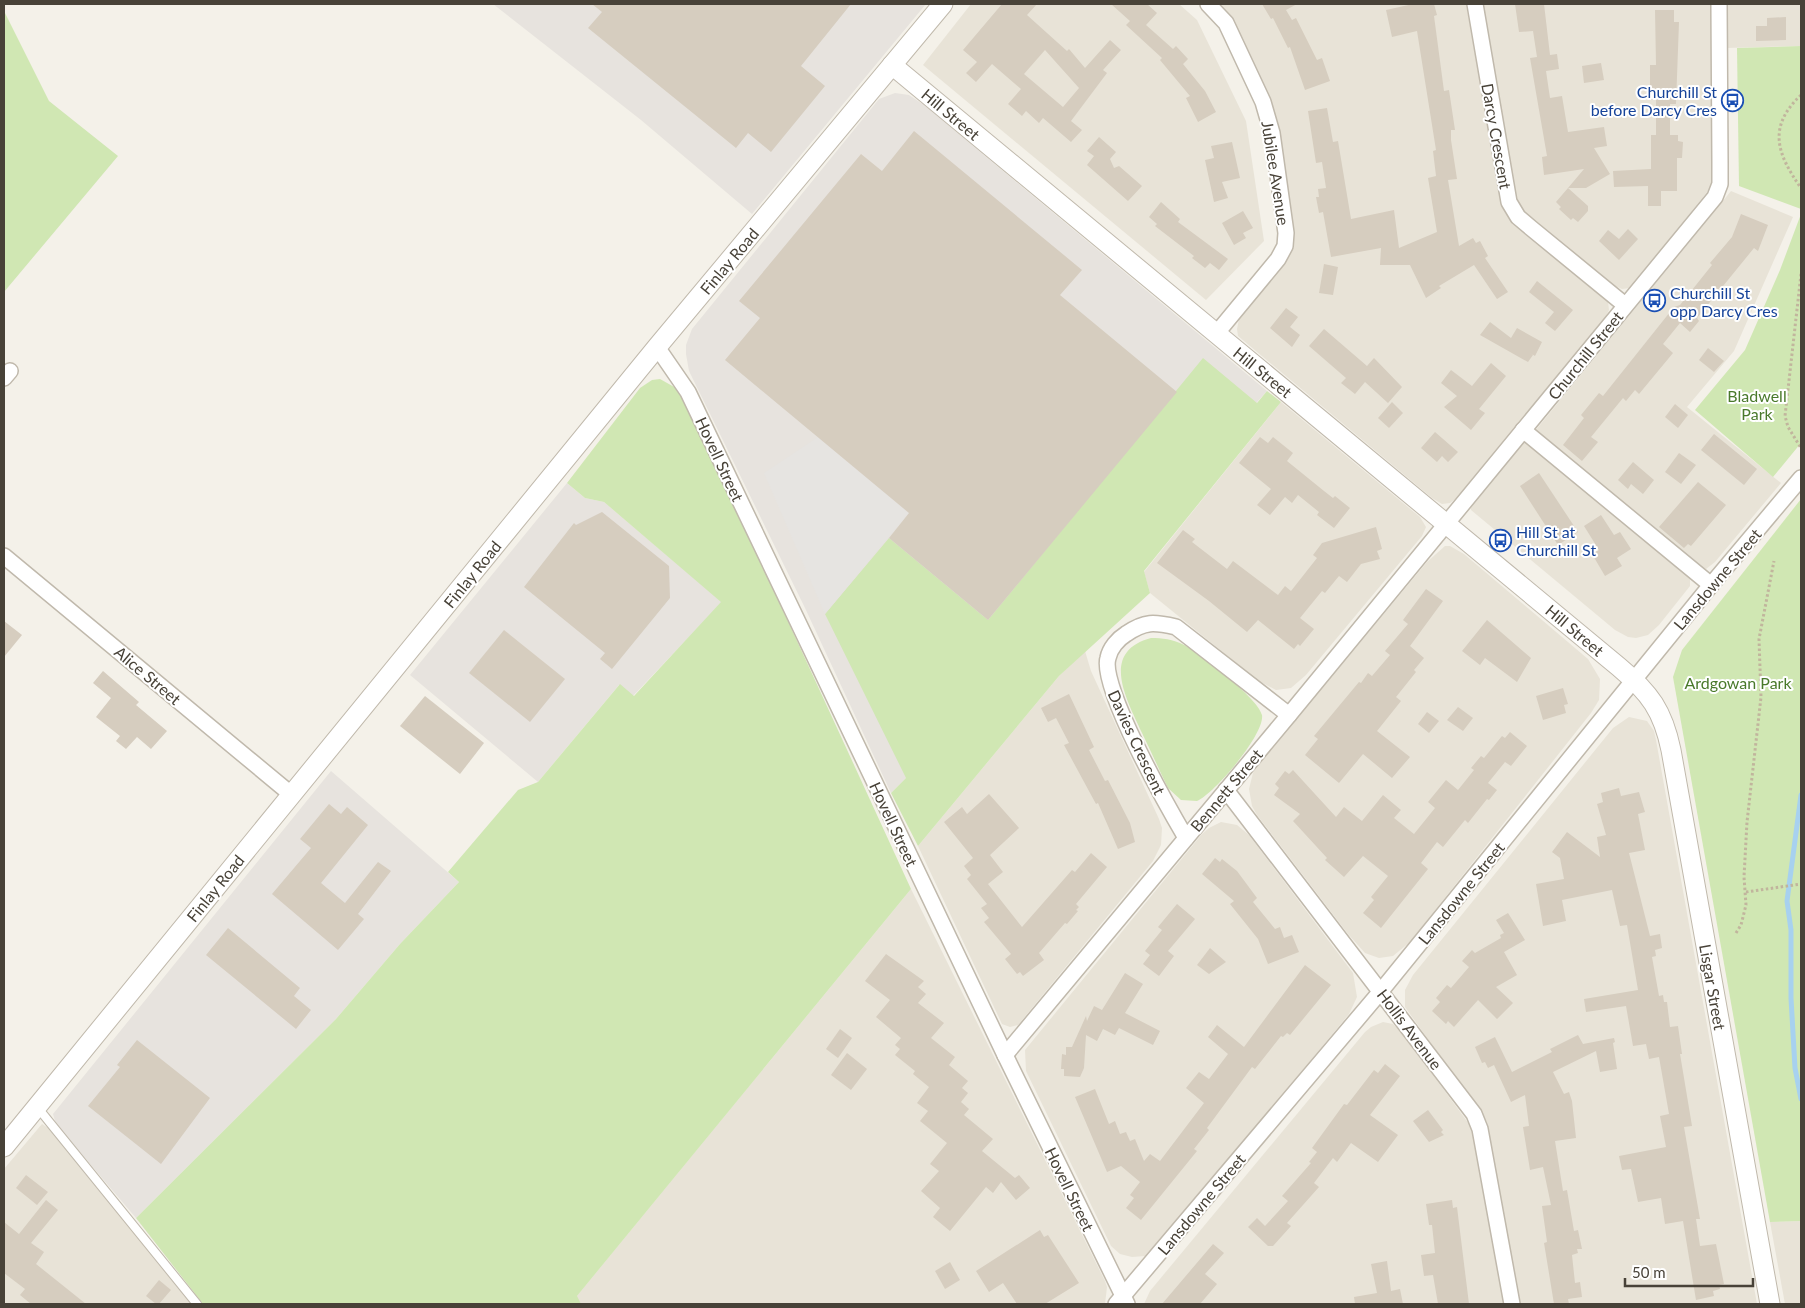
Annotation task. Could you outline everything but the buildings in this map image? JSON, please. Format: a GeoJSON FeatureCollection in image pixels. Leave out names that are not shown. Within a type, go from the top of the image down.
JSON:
{"type":"FeatureCollection","features":[{"type":"Feature","properties":{"kind":"street","name":"Finlay Road"},"geometry":{"type":"LineString","coordinates":[[4,1147],[658,347],[943,4]]}},
{"type":"Feature","properties":{"kind":"street","name":"Jubilee Avenue"},"geometry":{"type":"LineString","coordinates":[[1208,4],[1226,23],[1263,102],[1272,133],[1286,233],[1285,246],[1278,259],[1216,334]]}},
{"type":"Feature","properties":{"kind":"street","name":"Darcy Crescent"},"geometry":{"type":"LineString","coordinates":[[1475,4],[1508,202],[1518,217],[1625,305]]}},
{"type":"Feature","properties":{"kind":"street","name":"Churchill Street"},"geometry":{"type":"LineString","coordinates":[[1446,523],[1716,197],[1720,184],[1719,4]]}},
{"type":"Feature","properties":{"kind":"street","name":"Hill Street"},"geometry":{"type":"LineString","coordinates":[[892,65],[1634,680]]}},
{"type":"Feature","properties":{"kind":"street","name":"Hovell Street"},"geometry":{"type":"LineString","coordinates":[[658,347],[688,392],[1122,1301]]}},
{"type":"Feature","properties":{"kind":"street"},"geometry":{"type":"LineString","coordinates":[[1523,430],[1711,585]]}},
{"type":"Feature","properties":{"kind":"street","name":"Lansdowne Street"},"geometry":{"type":"LineString","coordinates":[[1122,1301],[1382,991],[1711,585],[1801,478]]}},
{"type":"Feature","properties":{"kind":"street","name":"Bennett Street"},"geometry":{"type":"LineString","coordinates":[[1005,1055],[1446,523]]}},
{"type":"Feature","properties":{"kind":"street","name":"Alice Street"},"geometry":{"type":"LineString","coordinates":[[4,556],[292,795]]}},
{"type":"Feature","properties":{"kind":"street","name":"Davies Crescent"},"geometry":{"type":"LineString","coordinates":[[1186,838],[1160,794],[1119,706],[1107,675],[1107,658],[1118,639],[1135,627],[1154,622],[1176,627],[1288,715]]}},
{"type":"Feature","properties":{"kind":"street","name":"Lisgar Street"},"geometry":{"type":"LineString","coordinates":[[1634,680],[1660,711],[1668,737],[1770,1304]]}},
{"type":"Feature","properties":{"kind":"street","name":"Hollis Avenue"},"geometry":{"type":"LineString","coordinates":[[1226,790],[1382,991],[1477,1122],[1512,1304]]}},
{"type":"Feature","properties":{"kind":"lane"},"geometry":{"type":"LineString","coordinates":[[36,1106],[197,1304]]}},
{"type":"Feature","properties":{"kind":"path"},"geometry":{"type":"LineString","coordinates":[[1801,95],[1785,115],[1778,138],[1783,159],[1801,188]]}},
{"type":"Feature","properties":{"kind":"path"},"geometry":{"type":"LineString","coordinates":[[1801,274],[1785,416],[1788,427],[1801,448]]}},
{"type":"Feature","properties":{"kind":"path"},"geometry":{"type":"LineString","coordinates":[[1736,933],[1744,915],[1746,892],[1744,877],[1747,822],[1761,697],[1760,632],[1774,561]]}},
{"type":"Feature","properties":{"kind":"path"},"geometry":{"type":"LineString","coordinates":[[1746,892],[1801,884]]}},
{"type":"Feature","properties":{"kind":"shaded area"},"geometry":{"type":"Polygon","coordinates":[[[493,4],[926,4],[752,214],[641,120],[493,4]]]}},
{"type":"Feature","properties":{"kind":"shaded area"},"geometry":{"type":"Polygon","coordinates":[[[971,4],[1179,4],[1197,20],[1246,121],[1264,241],[1206,300],[923,65],[971,4]]]}},
{"type":"Feature","properties":{"kind":"shaded area"},"geometry":{"type":"Polygon","coordinates":[[[1221,4],[1466,4],[1502,206],[1506,214],[1520,229],[1608,302],[1609,310],[1604,320],[1458,497],[1450,503],[1442,504],[1432,498],[1238,336],[1239,319],[1287,260],[1294,247],[1294,237],[1271,102],[1234,21],[1221,4]]]}},
{"type":"Feature","properties":{"kind":"shaded area"},"geometry":{"type":"Polygon","coordinates":[[[1482,4],[1711,4],[1712,186],[1630,288],[1622,289],[1613,285],[1530,218],[1517,203],[1482,4]]]}},
{"type":"Feature","properties":{"kind":"shaded area"},"geometry":{"type":"Polygon","coordinates":[[[1726,4],[1801,4],[1801,46],[1726,48],[1726,4]]]}},
{"type":"Feature","properties":{"kind":"shaded area"},"geometry":{"type":"Polygon","coordinates":[[[895,93],[909,95],[924,105],[1267,391],[1026,660],[891,793],[805,608],[689,371],[686,345],[692,329],[879,99],[895,93]]]}},
{"type":"Feature","properties":{"kind":"shaded area"},"geometry":{"type":"Polygon","coordinates":[[[1731,191],[1793,217],[1734,351],[1687,407],[1781,483],[1715,562],[1706,569],[1699,567],[1535,431],[1731,191]]]}},
{"type":"Feature","properties":{"kind":"shaded area"},"geometry":{"type":"Polygon","coordinates":[[[1281,402],[1420,517],[1426,527],[1422,536],[1306,675],[1291,688],[1276,690],[1257,680],[1150,593],[1144,572],[1281,402]]]}},
{"type":"Feature","properties":{"kind":"shaded area"},"geometry":{"type":"Polygon","coordinates":[[[818,437],[909,513],[825,614],[764,473],[818,437]]]}},
{"type":"Feature","properties":{"kind":"shaded area"},"geometry":{"type":"Polygon","coordinates":[[[1521,442],[1529,444],[1690,577],[1690,586],[1659,625],[1648,635],[1636,638],[1628,637],[1615,630],[1471,510],[1470,505],[1521,442]]]}},
{"type":"Feature","properties":{"kind":"shaded area"},"geometry":{"type":"Polygon","coordinates":[[[567,483],[585,498],[604,502],[722,602],[633,696],[619,685],[538,782],[410,675],[567,483]]]}},
{"type":"Feature","properties":{"kind":"shaded area"},"geometry":{"type":"Polygon","coordinates":[[[1445,546],[1450,546],[1464,554],[1588,659],[1600,679],[1599,700],[1591,713],[1410,942],[1393,956],[1379,958],[1365,953],[1348,934],[1257,815],[1252,806],[1249,789],[1253,773],[1258,765],[1427,562],[1445,546]]]}},
{"type":"Feature","properties":{"kind":"shaded area"},"geometry":{"type":"Polygon","coordinates":[[[1085,651],[1091,671],[1159,819],[1162,828],[1161,845],[1153,861],[1018,1025],[1010,1027],[1002,1024],[918,846],[1059,676],[1085,651]]]}},
{"type":"Feature","properties":{"kind":"shaded area"},"geometry":{"type":"Polygon","coordinates":[[[1629,717],[1647,721],[1654,731],[1656,740],[1757,1304],[1520,1304],[1487,1122],[1405,1007],[1405,990],[1413,975],[1613,728],[1629,717]]]}},
{"type":"Feature","properties":{"kind":"shaded area"},"geometry":{"type":"Polygon","coordinates":[[[331,771],[459,882],[400,944],[336,1019],[136,1218],[56,1124],[53,1114],[331,771]]]}},
{"type":"Feature","properties":{"kind":"shaded area"},"geometry":{"type":"Polygon","coordinates":[[[1221,822],[1237,825],[1249,835],[1353,973],[1357,997],[1349,1014],[1158,1246],[1145,1256],[1132,1257],[1120,1254],[1111,1246],[1026,1071],[1025,1050],[1202,834],[1221,822]]]}},
{"type":"Feature","properties":{"kind":"shaded area"},"geometry":{"type":"Polygon","coordinates":[[[911,889],[1105,1281],[1107,1287],[1105,1304],[581,1304],[576,1297],[911,889]]]}},
{"type":"Feature","properties":{"kind":"shaded area"},"geometry":{"type":"Polygon","coordinates":[[[1383,1022],[1393,1024],[1402,1033],[1472,1128],[1504,1304],[1144,1304],[1150,1291],[1365,1032],[1383,1022]]]}},
{"type":"Feature","properties":{"kind":"shaded area"},"geometry":{"type":"Polygon","coordinates":[[[42,1124],[51,1130],[191,1304],[4,1304],[4,1169],[42,1124]]]}},
{"type":"Feature","properties":{"kind":"shaded area"},"geometry":{"type":"Polygon","coordinates":[[[1801,1221],[1801,1304],[1785,1304],[1770,1222],[1801,1221]]]}},
{"type":"Feature","properties":{"kind":"green space"},"geometry":{"type":"Polygon","coordinates":[[[4,11],[49,101],[118,156],[4,292],[4,11]]]}},
{"type":"Feature","properties":{"kind":"green space"},"geometry":{"type":"Polygon","coordinates":[[[1801,46],[1801,209],[1739,186],[1737,48],[1801,46]]]}},
{"type":"Feature","properties":{"kind":"green space","name":"Bladwell Park"},"geometry":{"type":"Polygon","coordinates":[[[1801,214],[1801,443],[1773,477],[1695,410],[1745,350],[1780,270],[1801,214]]]}},
{"type":"Feature","properties":{"kind":"green space"},"geometry":{"type":"Polygon","coordinates":[[[1203,358],[1257,403],[1267,391],[1281,402],[1144,571],[1150,593],[1059,676],[918,846],[891,793],[906,778],[825,614],[889,538],[988,620],[1203,358]]]}},
{"type":"Feature","properties":{"kind":"green space"},"geometry":{"type":"Polygon","coordinates":[[[660,379],[676,388],[690,408],[911,889],[577,1296],[581,1304],[203,1304],[136,1218],[336,1019],[400,944],[459,882],[448,872],[518,790],[538,782],[620,684],[634,696],[721,602],[604,502],[585,498],[567,483],[640,388],[652,380],[660,379]]]}},
{"type":"Feature","properties":{"kind":"green space","name":"Ardgowan Park"},"geometry":{"type":"Polygon","coordinates":[[[1801,499],[1801,1221],[1770,1222],[1673,677],[1682,650],[1801,499]]]}},
{"type":"Feature","properties":{"kind":"green space"},"geometry":{"type":"Polygon","coordinates":[[[1151,638],[1176,641],[1203,657],[1251,698],[1262,715],[1261,724],[1256,735],[1237,763],[1215,787],[1197,801],[1181,800],[1168,788],[1130,706],[1121,678],[1121,666],[1126,654],[1135,645],[1151,638]]]}},
{"type":"Feature","properties":{"kind":"waterway"},"geometry":{"type":"LineString","coordinates":[[1801,795],[1787,901],[1791,930],[1791,998],[1795,1068],[1801,1099]]}},
{"type":"Feature","properties":{"kind":"place","name":"Churchill St before Darcy Cres"},"geometry":{"type":"Point","coordinates":[1733,100]}},
{"type":"Feature","properties":{"kind":"place","name":"Churchill St opp Darcy Cres"},"geometry":{"type":"Point","coordinates":[1654,301]}},
{"type":"Feature","properties":{"kind":"place","name":"Hill St at Churchill St"},"geometry":{"type":"Point","coordinates":[1500,540]}}]}
